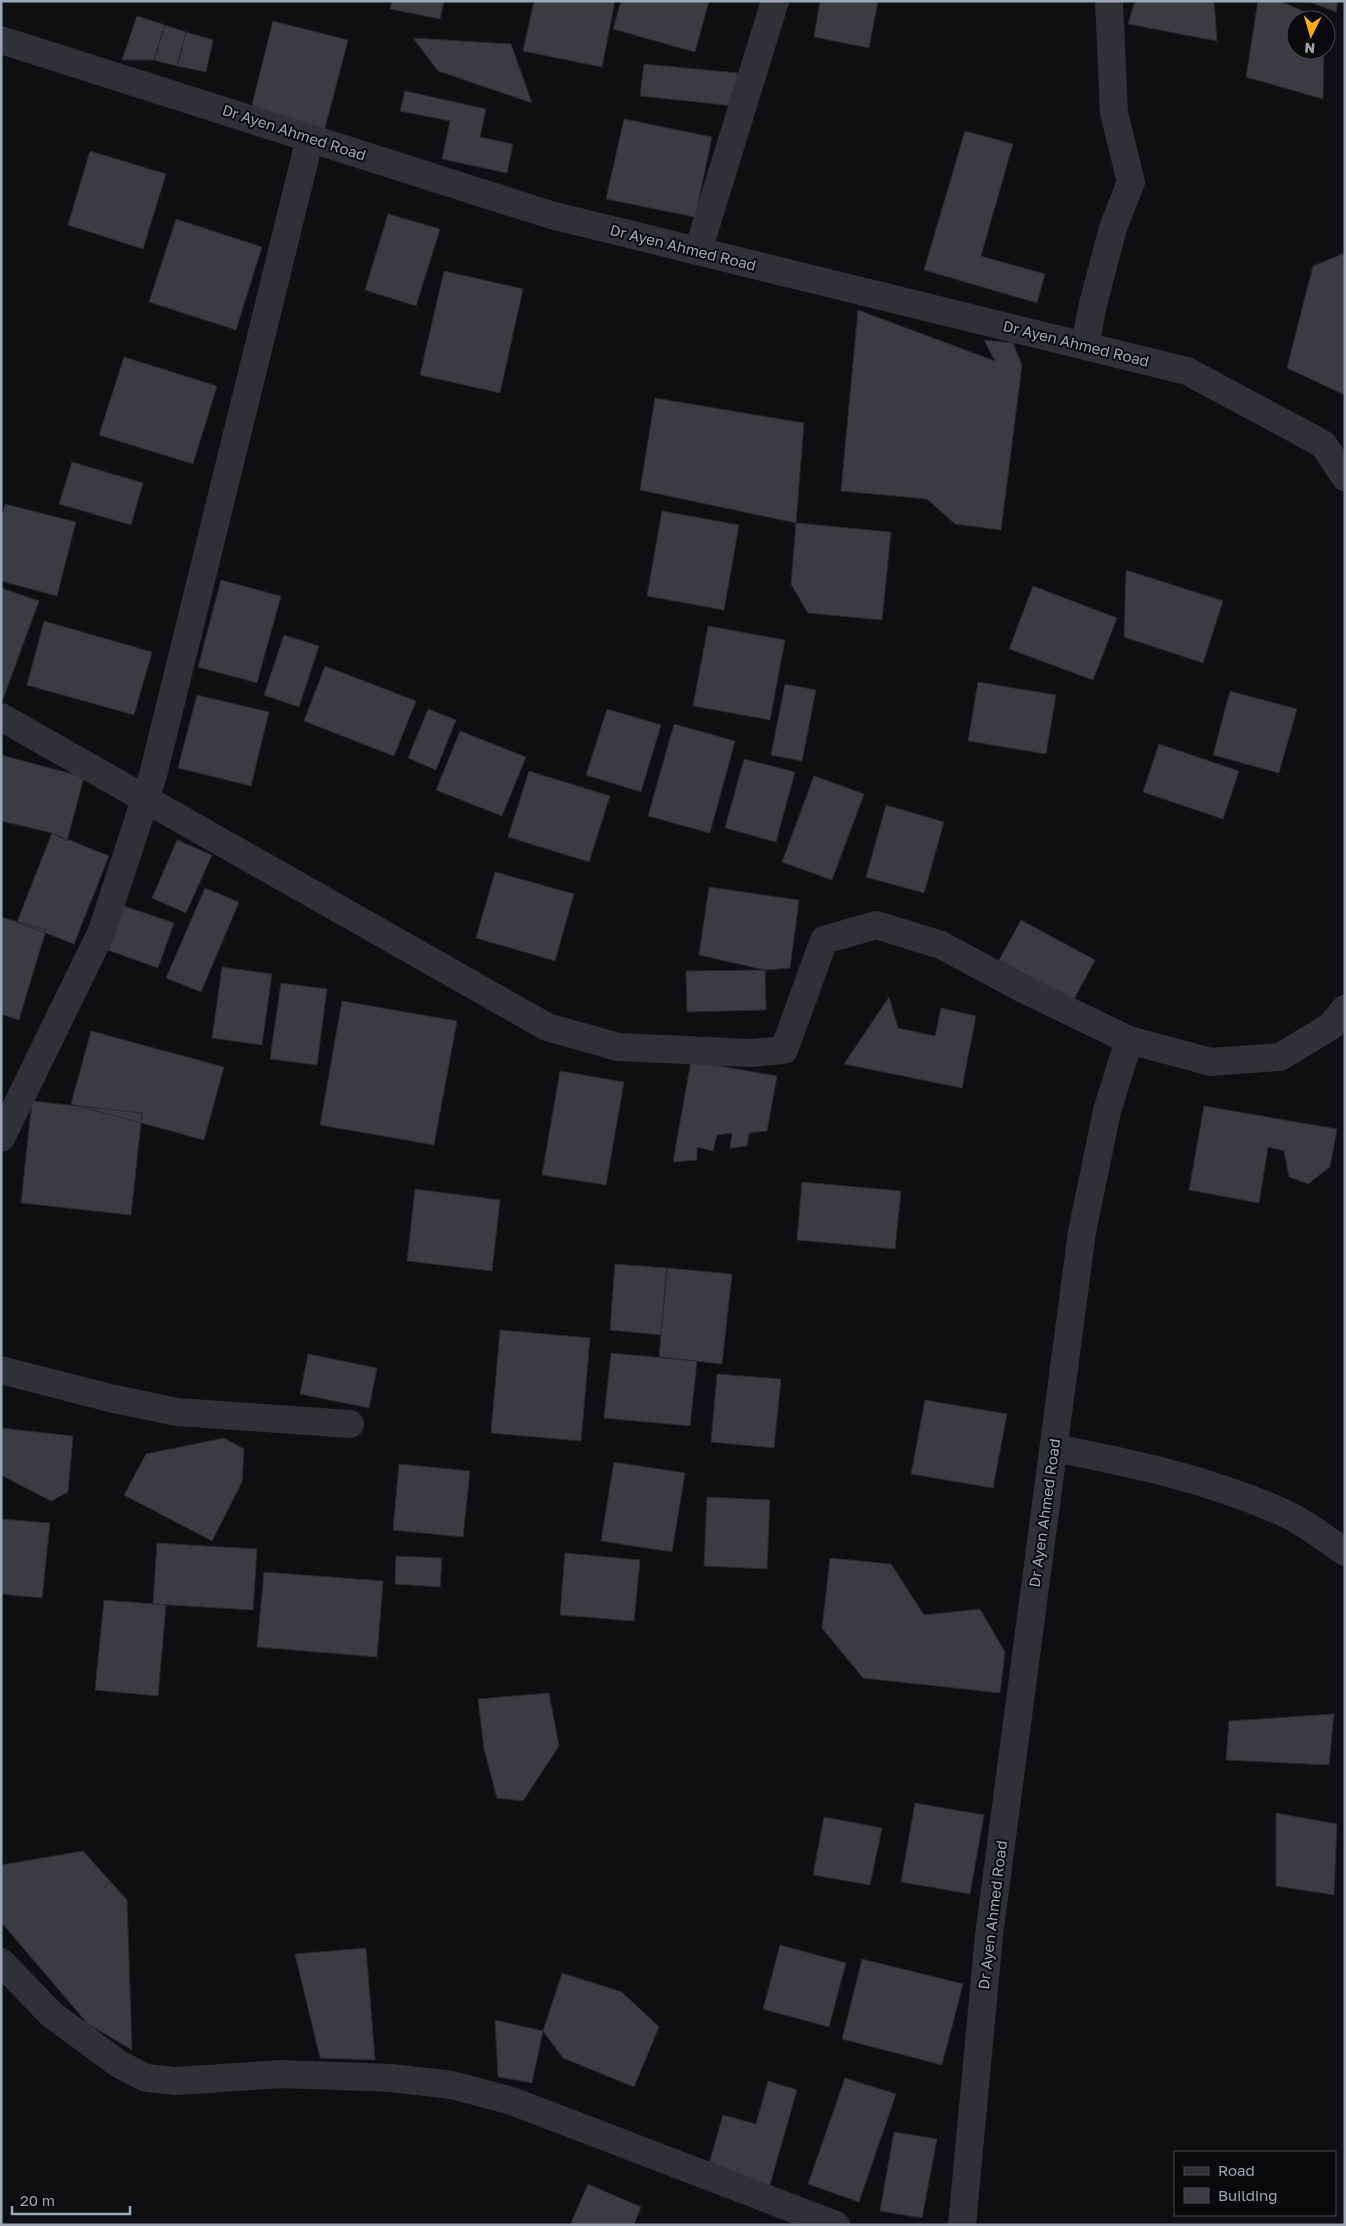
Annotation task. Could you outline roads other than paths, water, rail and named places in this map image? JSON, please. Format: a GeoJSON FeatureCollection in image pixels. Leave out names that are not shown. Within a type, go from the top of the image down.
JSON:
{"type":"FeatureCollection","features":[{"type":"Feature","properties":{"kind":"street"},"geometry":{"type":"LineString","coordinates":[[698,251],[775,1]]}},
{"type":"Feature","properties":{"kind":"street"},"geometry":{"type":"LineString","coordinates":[[1085,346],[1093,304],[1113,228],[1131,182],[1114,113],[1109,1]]}},
{"type":"Feature","properties":{"kind":"street","name":"Dr Ayen Ahmed Road"},"geometry":{"type":"LineString","coordinates":[[1,40],[551,215],[1187,371],[1323,444],[1345,477]]}},
{"type":"Feature","properties":{"kind":"street"},"geometry":{"type":"LineString","coordinates":[[1,1138],[102,931],[153,775],[310,138]]}},
{"type":"Feature","properties":{"kind":"street"},"geometry":{"type":"LineString","coordinates":[[1,717],[547,1026],[618,1047],[751,1053],[784,1050],[824,940],[876,925],[941,946],[1023,989],[1129,1040],[1211,1062],[1280,1057],[1331,1026],[1345,1009]]}},
{"type":"Feature","properties":{"kind":"street","name":"Dr Ayen Ahmed Road"},"geometry":{"type":"LineString","coordinates":[[962,2225],[989,1935],[1082,1232],[1107,1111],[1129,1040]]}},
{"type":"Feature","properties":{"kind":"street"},"geometry":{"type":"LineString","coordinates":[[1,1370],[110,1398],[177,1412],[350,1424]]}},
{"type":"Feature","properties":{"kind":"street"},"geometry":{"type":"LineString","coordinates":[[1054,1448],[1116,1460],[1208,1483],[1286,1513],[1345,1552]]}},
{"type":"Feature","properties":{"kind":"street"},"geometry":{"type":"LineString","coordinates":[[1,1962],[51,2014],[118,2064],[146,2078],[176,2081],[282,2074],[391,2078],[452,2085],[512,2101],[836,2225]]}}]}
